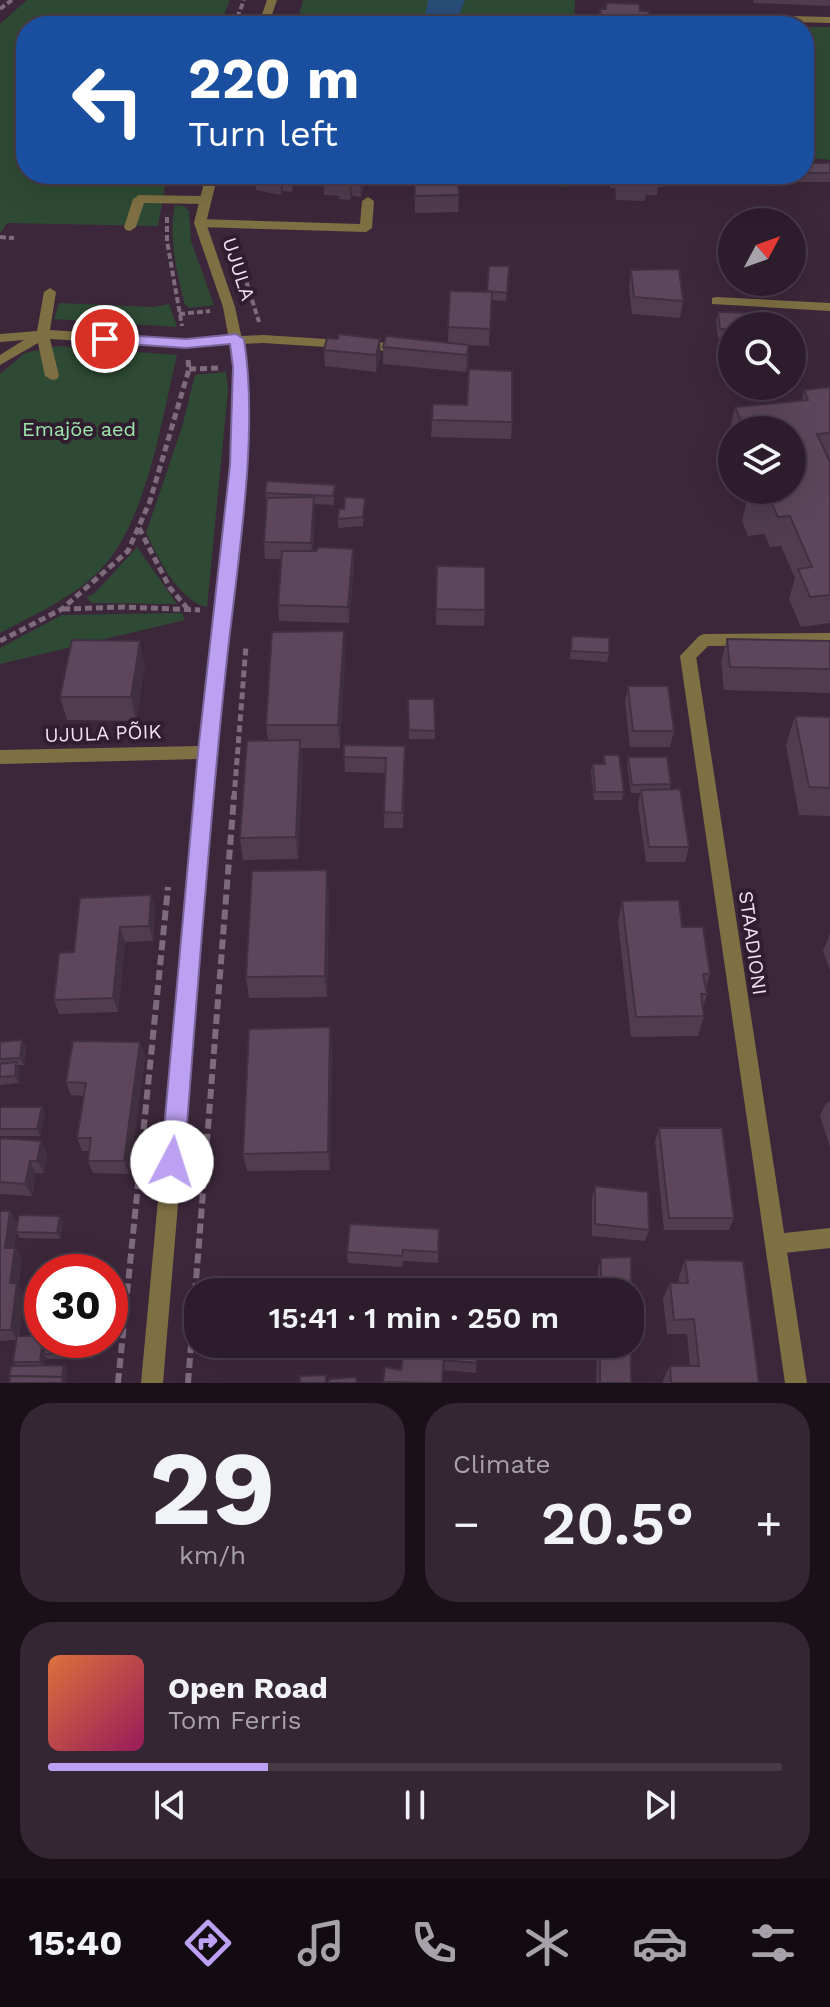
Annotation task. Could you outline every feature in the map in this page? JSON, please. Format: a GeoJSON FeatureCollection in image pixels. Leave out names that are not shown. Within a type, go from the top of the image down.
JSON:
{"type":"FeatureCollection","features":[{"type":"Feature","properties":{"kind":"street","name":"UJULA"},"geometry":{"type":"LineString","coordinates":[[152,1383],[208,752],[238,465],[241,367],[229,307],[200,223],[209,184]]}},
{"type":"Feature","properties":{"kind":"street"},"geometry":{"type":"LineString","coordinates":[[130,227],[139,199],[205,200]]}},
{"type":"Feature","properties":{"kind":"street"},"geometry":{"type":"LineString","coordinates":[[200,223],[366,228],[368,201]]}},
{"type":"Feature","properties":{"kind":"street"},"geometry":{"type":"LineString","coordinates":[[50,292],[43,345],[52,376]]}},
{"type":"Feature","properties":{"kind":"street"},"geometry":{"type":"LineString","coordinates":[[716,301],[830,307]]}},
{"type":"Feature","properties":{"kind":"street"},"geometry":{"type":"LineString","coordinates":[[0,338],[43,334],[186,343],[263,339],[414,348]]}},
{"type":"Feature","properties":{"kind":"street"},"geometry":{"type":"LineString","coordinates":[[0,361],[43,334]]}},
{"type":"Feature","properties":{"kind":"street","name":"STAADIONI"},"geometry":{"type":"LineString","coordinates":[[796,1383],[688,656],[704,640],[830,639]]}},
{"type":"Feature","properties":{"kind":"street","name":"UJULA PÕIK"},"geometry":{"type":"LineString","coordinates":[[0,757],[208,752]]}},
{"type":"Feature","properties":{"kind":"street"},"geometry":{"type":"LineString","coordinates":[[775,1244],[830,1238]]}},
{"type":"Feature","properties":{"kind":"path"},"geometry":{"type":"LineString","coordinates":[[0,9],[12,0]]}},
{"type":"Feature","properties":{"kind":"path"},"geometry":{"type":"LineString","coordinates":[[0,641],[62,609],[128,551],[150,501],[189,369],[167,241],[167,200]]}},
{"type":"Feature","properties":{"kind":"path"},"geometry":{"type":"LineString","coordinates":[[225,224],[256,309],[263,339]]}},
{"type":"Feature","properties":{"kind":"path"},"geometry":{"type":"LineString","coordinates":[[0,237],[14,238]]}},
{"type":"Feature","properties":{"kind":"path"},"geometry":{"type":"LineString","coordinates":[[179,314],[214,311]]}},
{"type":"Feature","properties":{"kind":"path"},"geometry":{"type":"LineString","coordinates":[[189,369],[224,368]]}},
{"type":"Feature","properties":{"kind":"path"},"geometry":{"type":"LineString","coordinates":[[138,528],[170,588],[187,608]]}},
{"type":"Feature","properties":{"kind":"path"},"geometry":{"type":"LineString","coordinates":[[62,609],[223,610]]}},
{"type":"Feature","properties":{"kind":"path"},"geometry":{"type":"LineString","coordinates":[[188,1383],[246,639]]}},
{"type":"Feature","properties":{"kind":"path"},"geometry":{"type":"LineString","coordinates":[[118,1383],[169,883]]}},
{"type":"Feature","properties":{"kind":"green space"},"geometry":{"type":"Polygon","coordinates":[[[27,0],[230,0],[224,16],[16,16],[16,184],[165,184],[158,226],[7,223],[0,233],[0,24],[27,0]]]}},
{"type":"Feature","properties":{"kind":"green space"},"geometry":{"type":"Polygon","coordinates":[[[303,0],[575,0],[574,16],[299,16],[303,0]]]}},
{"type":"Feature","properties":{"kind":"green space"},"geometry":{"type":"Polygon","coordinates":[[[814,27],[830,27],[830,160],[814,158],[814,27]]]}},
{"type":"Feature","properties":{"kind":"green space"},"geometry":{"type":"Polygon","coordinates":[[[536,184],[569,184],[569,187],[536,184]]]}},
{"type":"Feature","properties":{"kind":"green space"},"geometry":{"type":"Polygon","coordinates":[[[175,205],[184,206],[189,211],[191,241],[214,305],[190,308],[185,305],[173,243],[175,205]]]}},
{"type":"Feature","properties":{"kind":"green space"},"geometry":{"type":"Polygon","coordinates":[[[59,303],[153,307],[169,304],[177,327],[54,319],[59,303]]]}},
{"type":"Feature","properties":{"kind":"green space","name":"Emajõe aed"},"geometry":{"type":"Polygon","coordinates":[[[58,346],[177,355],[149,473],[127,531],[112,556],[94,576],[72,593],[0,633],[0,374],[25,353],[58,346]]]}},
{"type":"Feature","properties":{"kind":"green space"},"geometry":{"type":"Polygon","coordinates":[[[226,372],[228,390],[207,607],[178,587],[146,533],[182,427],[195,375],[226,372]]]}},
{"type":"Feature","properties":{"kind":"green space"},"geometry":{"type":"Polygon","coordinates":[[[137,547],[177,604],[92,603],[86,597],[94,594],[137,547]]]}},
{"type":"Feature","properties":{"kind":"green space"},"geometry":{"type":"Polygon","coordinates":[[[182,613],[185,620],[0,664],[0,648],[62,615],[182,613]]]}},
{"type":"Feature","properties":{"kind":"water"},"geometry":{"type":"Polygon","coordinates":[[[428,0],[465,0],[459,16],[425,16],[428,0]]]}},
{"type":"Feature","properties":{"kind":"building"},"geometry":{"type":"Polygon","coordinates":[[[606,3],[639,4],[640,11],[648,11],[649,16],[600,16],[600,9],[606,9],[606,3]]]}},
{"type":"Feature","properties":{"kind":"building"},"geometry":{"type":"Polygon","coordinates":[[[814,163],[830,163],[830,173],[814,173],[814,163]]]}},
{"type":"Feature","properties":{"kind":"building"},"geometry":{"type":"Polygon","coordinates":[[[414,184],[458,184],[459,195],[415,196],[414,184]]]}},
{"type":"Feature","properties":{"kind":"building"},"geometry":{"type":"Polygon","coordinates":[[[489,266],[509,266],[507,293],[487,291],[489,266]]]}},
{"type":"Feature","properties":{"kind":"building"},"geometry":{"type":"Polygon","coordinates":[[[679,269],[683,301],[634,297],[631,270],[679,269]]]}},
{"type":"Feature","properties":{"kind":"building"},"geometry":{"type":"Polygon","coordinates":[[[450,291],[492,292],[490,329],[448,327],[450,291]]]}},
{"type":"Feature","properties":{"kind":"building"},"geometry":{"type":"Polygon","coordinates":[[[339,334],[380,339],[376,355],[324,350],[327,338],[338,339],[339,334]]]}},
{"type":"Feature","properties":{"kind":"building"},"geometry":{"type":"Polygon","coordinates":[[[386,336],[469,345],[467,355],[383,347],[386,336]]]}},
{"type":"Feature","properties":{"kind":"building"},"geometry":{"type":"Polygon","coordinates":[[[469,369],[512,371],[512,422],[432,420],[433,404],[467,405],[469,369]]]}},
{"type":"Feature","properties":{"kind":"building"},"geometry":{"type":"Polygon","coordinates":[[[830,387],[830,433],[817,434],[830,462],[830,595],[810,597],[798,569],[812,567],[790,516],[778,517],[772,504],[806,504],[806,416],[739,416],[735,407],[808,400],[806,390],[830,387]]]}},
{"type":"Feature","properties":{"kind":"building"},"geometry":{"type":"Polygon","coordinates":[[[267,481],[335,485],[333,496],[265,493],[267,481]]]}},
{"type":"Feature","properties":{"kind":"building"},"geometry":{"type":"Polygon","coordinates":[[[314,497],[311,543],[264,542],[267,498],[314,497]]]}},
{"type":"Feature","properties":{"kind":"building"},"geometry":{"type":"Polygon","coordinates":[[[345,497],[365,498],[363,517],[338,519],[339,509],[344,509],[345,497]]]}},
{"type":"Feature","properties":{"kind":"building"},"geometry":{"type":"Polygon","coordinates":[[[318,547],[353,549],[348,607],[278,605],[282,551],[316,551],[318,547]]]}},
{"type":"Feature","properties":{"kind":"building"},"geometry":{"type":"Polygon","coordinates":[[[437,566],[485,567],[485,610],[436,609],[437,566]]]}},
{"type":"Feature","properties":{"kind":"building"},"geometry":{"type":"Polygon","coordinates":[[[344,631],[338,725],[266,725],[272,632],[344,631]]]}},
{"type":"Feature","properties":{"kind":"building"},"geometry":{"type":"Polygon","coordinates":[[[572,636],[609,638],[609,653],[571,651],[572,636]]]}},
{"type":"Feature","properties":{"kind":"building"},"geometry":{"type":"Polygon","coordinates":[[[727,639],[830,641],[830,669],[730,667],[727,639]]]}},
{"type":"Feature","properties":{"kind":"building"},"geometry":{"type":"Polygon","coordinates":[[[72,640],[140,641],[131,697],[60,697],[72,640]]]}},
{"type":"Feature","properties":{"kind":"building"},"geometry":{"type":"Polygon","coordinates":[[[628,686],[668,686],[674,731],[633,731],[628,686]]]}},
{"type":"Feature","properties":{"kind":"building"},"geometry":{"type":"Polygon","coordinates":[[[408,699],[434,699],[435,731],[409,730],[408,699]]]}},
{"type":"Feature","properties":{"kind":"building"},"geometry":{"type":"Polygon","coordinates":[[[795,716],[830,717],[830,788],[809,787],[795,716]]]}},
{"type":"Feature","properties":{"kind":"building"},"geometry":{"type":"Polygon","coordinates":[[[300,740],[296,837],[240,838],[247,741],[300,740]]]}},
{"type":"Feature","properties":{"kind":"building"},"geometry":{"type":"Polygon","coordinates":[[[344,745],[405,746],[402,813],[384,812],[386,758],[344,757],[344,745]]]}},
{"type":"Feature","properties":{"kind":"building"},"geometry":{"type":"Polygon","coordinates":[[[604,755],[619,755],[624,792],[595,792],[593,764],[605,764],[604,755]]]}},
{"type":"Feature","properties":{"kind":"building"},"geometry":{"type":"Polygon","coordinates":[[[628,757],[667,757],[671,784],[632,785],[628,757]]]}},
{"type":"Feature","properties":{"kind":"building"},"geometry":{"type":"Polygon","coordinates":[[[680,789],[689,847],[649,847],[641,790],[680,789]]]}},
{"type":"Feature","properties":{"kind":"building"},"geometry":{"type":"Polygon","coordinates":[[[327,870],[325,976],[246,977],[252,871],[327,870]]]}},
{"type":"Feature","properties":{"kind":"building"},"geometry":{"type":"Polygon","coordinates":[[[151,895],[149,926],[120,927],[113,998],[54,1000],[59,953],[74,952],[80,898],[151,895]]]}},
{"type":"Feature","properties":{"kind":"building"},"geometry":{"type":"Polygon","coordinates":[[[679,900],[682,927],[703,927],[710,974],[703,974],[707,994],[701,994],[704,1016],[636,1017],[622,901],[679,900]]]}},
{"type":"Feature","properties":{"kind":"building"},"geometry":{"type":"Polygon","coordinates":[[[330,1027],[328,1152],[243,1154],[249,1029],[330,1027]]]}},
{"type":"Feature","properties":{"kind":"building"},"geometry":{"type":"Polygon","coordinates":[[[22,1040],[20,1058],[0,1059],[0,1042],[22,1040]]]}},
{"type":"Feature","properties":{"kind":"building"},"geometry":{"type":"Polygon","coordinates":[[[73,1041],[140,1042],[124,1161],[88,1161],[91,1138],[77,1138],[86,1083],[66,1082],[73,1041]]]}},
{"type":"Feature","properties":{"kind":"building"},"geometry":{"type":"Polygon","coordinates":[[[16,1062],[15,1076],[0,1077],[0,1064],[16,1062]]]}},
{"type":"Feature","properties":{"kind":"building"},"geometry":{"type":"Polygon","coordinates":[[[0,1107],[42,1107],[37,1129],[0,1129],[0,1107]]]}},
{"type":"Feature","properties":{"kind":"building"},"geometry":{"type":"Polygon","coordinates":[[[659,1128],[722,1128],[734,1218],[669,1218],[659,1128]]]}},
{"type":"Feature","properties":{"kind":"building"},"geometry":{"type":"Polygon","coordinates":[[[0,1138],[41,1141],[37,1161],[30,1161],[25,1184],[0,1182],[0,1138]]]}},
{"type":"Feature","properties":{"kind":"building"},"geometry":{"type":"Polygon","coordinates":[[[595,1186],[648,1192],[649,1230],[595,1224],[595,1186]]]}},
{"type":"Feature","properties":{"kind":"building"},"geometry":{"type":"Polygon","coordinates":[[[0,1211],[10,1211],[5,1248],[15,1248],[10,1283],[17,1283],[11,1330],[0,1330],[0,1211]]]}},
{"type":"Feature","properties":{"kind":"building"},"geometry":{"type":"Polygon","coordinates":[[[19,1215],[60,1216],[57,1233],[16,1232],[19,1215]]]}},
{"type":"Feature","properties":{"kind":"building"},"geometry":{"type":"Polygon","coordinates":[[[350,1224],[439,1229],[438,1252],[403,1250],[402,1256],[347,1252],[350,1224]]]}},
{"type":"Feature","properties":{"kind":"building"},"geometry":{"type":"Polygon","coordinates":[[[631,1257],[631,1278],[601,1278],[601,1258],[631,1257]]]}},
{"type":"Feature","properties":{"kind":"building"},"geometry":{"type":"Polygon","coordinates":[[[685,1260],[743,1261],[759,1383],[671,1383],[670,1366],[699,1366],[694,1319],[674,1320],[670,1283],[688,1283],[685,1260]]]}},
{"type":"Feature","properties":{"kind":"building"},"geometry":{"type":"Polygon","coordinates":[[[17,1336],[24,1336],[24,1358],[41,1358],[40,1362],[13,1362],[17,1336]]]}},
{"type":"Feature","properties":{"kind":"building"},"geometry":{"type":"Polygon","coordinates":[[[402,1358],[477,1358],[477,1363],[444,1360],[442,1383],[383,1382],[385,1367],[401,1370],[402,1358]]]}},
{"type":"Feature","properties":{"kind":"building"},"geometry":{"type":"Polygon","coordinates":[[[600,1358],[631,1358],[631,1383],[600,1383],[600,1358]]]}},
{"type":"Feature","properties":{"kind":"building"},"geometry":{"type":"Polygon","coordinates":[[[64,1365],[62,1377],[10,1376],[9,1379],[11,1366],[64,1365]]]}},
{"type":"Feature","properties":{"kind":"building"},"geometry":{"type":"Polygon","coordinates":[[[326,1375],[326,1383],[300,1383],[300,1376],[326,1375]]]}},
{"type":"Feature","properties":{"kind":"building"},"geometry":{"type":"Polygon","coordinates":[[[10,1376],[63,1377],[62,1383],[9,1383],[10,1376]]]}},
{"type":"Feature","properties":{"kind":"building"},"geometry":{"type":"Polygon","coordinates":[[[356,1377],[357,1383],[329,1383],[329,1379],[356,1377]]]}},
{"type":"Feature","properties":{"kind":"route"},"geometry":{"type":"LineString","coordinates":[[105,339],[186,343],[236,339],[241,367],[238,465],[208,752],[172,1162]]}}]}
